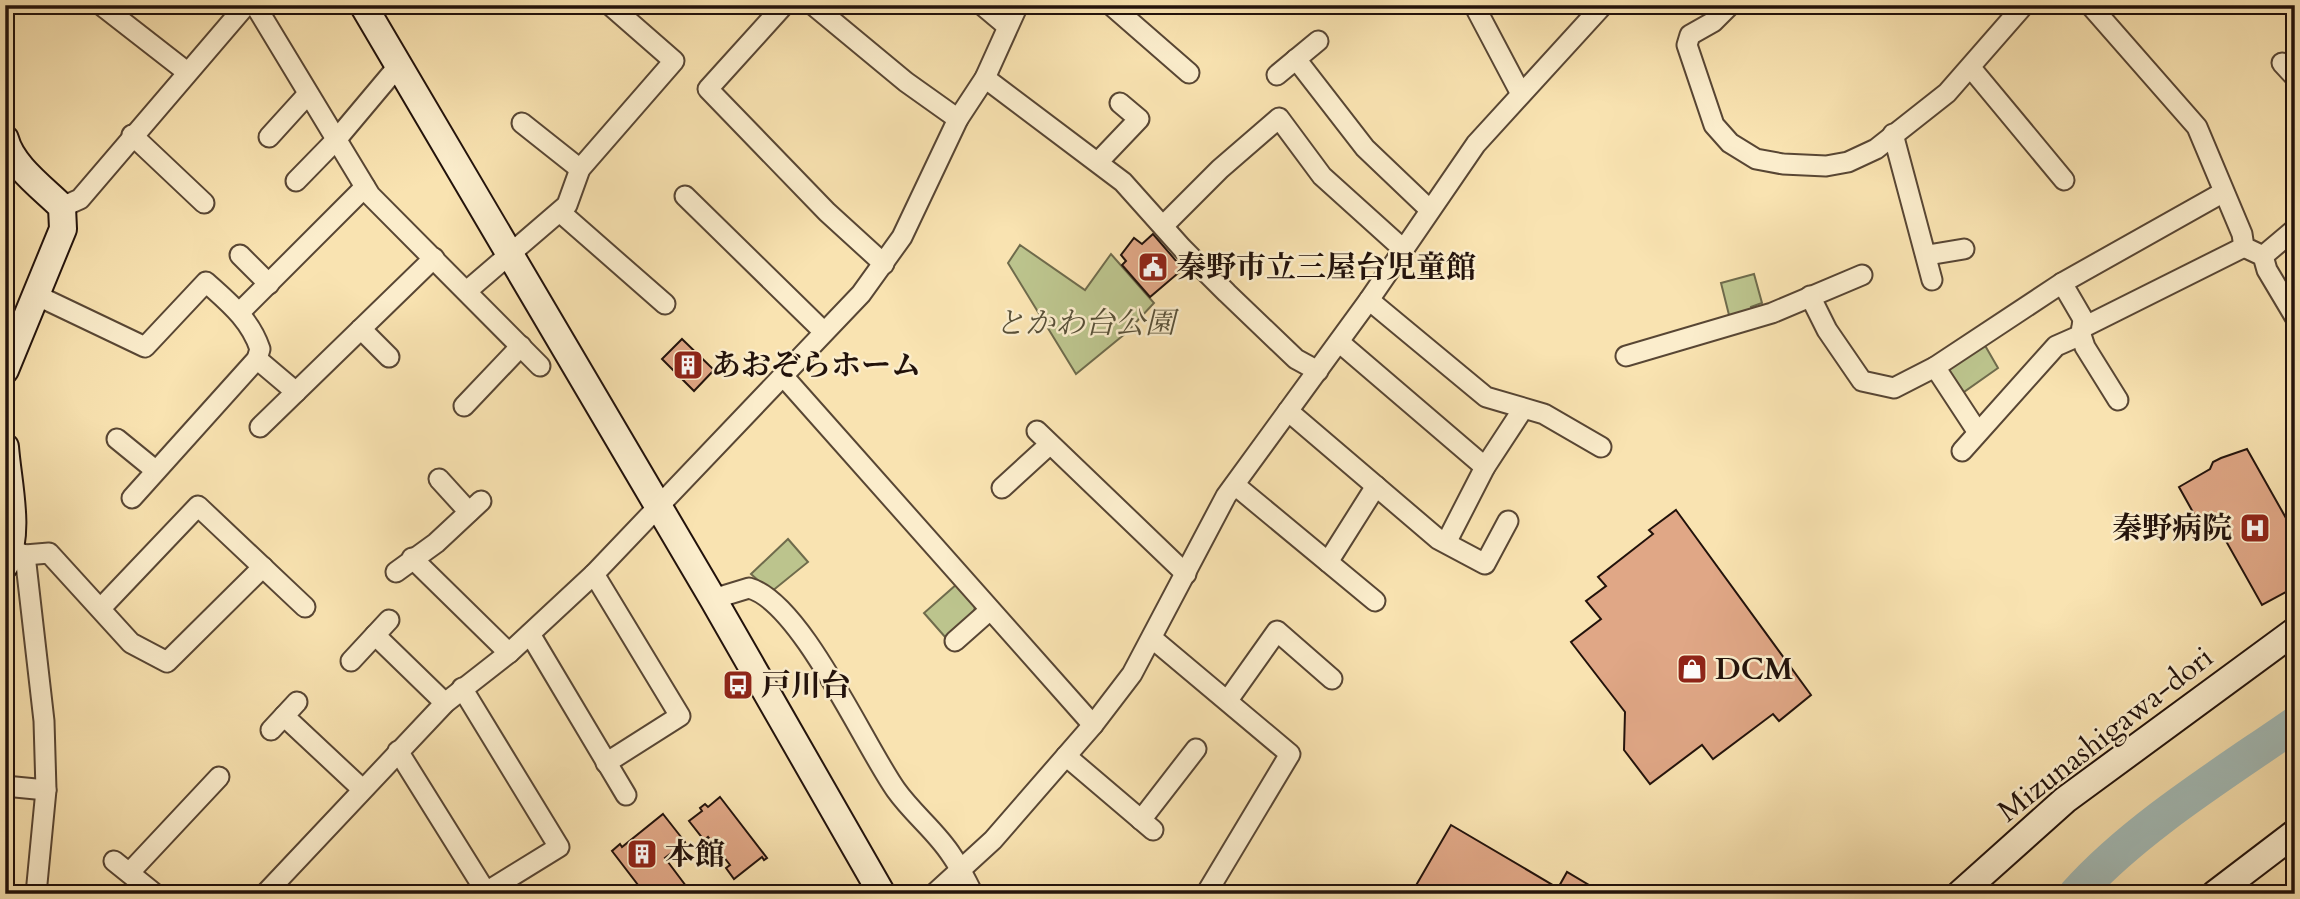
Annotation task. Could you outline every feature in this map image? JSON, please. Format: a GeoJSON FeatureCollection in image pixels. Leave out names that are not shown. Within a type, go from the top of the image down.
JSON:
{"type":"FeatureCollection","features":[{"type":"Feature","properties":{"kind":"street"},"geometry":{"type":"LineString","coordinates":[[101,5],[129,37],[187,72]]}},
{"type":"Feature","properties":{"kind":"street"},"geometry":{"type":"LineString","coordinates":[[62,207],[80,198],[246,5]]}},
{"type":"Feature","properties":{"kind":"street"},"geometry":{"type":"LineString","coordinates":[[256,5],[365,187],[540,366]]}},
{"type":"Feature","properties":{"kind":"street"},"geometry":{"type":"LineString","coordinates":[[363,5],[713,599],[882,894]]}},
{"type":"Feature","properties":{"kind":"street"},"geometry":{"type":"LineString","coordinates":[[468,290],[567,205],[580,169],[674,61],[610,5]]}},
{"type":"Feature","properties":{"kind":"street"},"geometry":{"type":"LineString","coordinates":[[784,5],[708,89],[827,212],[884,264]]}},
{"type":"Feature","properties":{"kind":"street"},"geometry":{"type":"LineString","coordinates":[[813,5],[906,82],[958,120]]}},
{"type":"Feature","properties":{"kind":"street"},"geometry":{"type":"LineString","coordinates":[[982,5],[1007,26]]}},
{"type":"Feature","properties":{"kind":"street"},"geometry":{"type":"LineString","coordinates":[[270,892],[361,788],[445,703],[509,653],[594,575],[861,294],[902,237],[958,120],[985,78],[1018,5]]}},
{"type":"Feature","properties":{"kind":"street"},"geometry":{"type":"LineString","coordinates":[[1111,5],[1189,73]]}},
{"type":"Feature","properties":{"kind":"street"},"geometry":{"type":"LineString","coordinates":[[1474,5],[1521,94]]}},
{"type":"Feature","properties":{"kind":"street"},"geometry":{"type":"LineString","coordinates":[[934,894],[960,872],[1066,756],[1132,674],[1235,485],[1369,300],[1476,144],[1603,5]]}},
{"type":"Feature","properties":{"kind":"street"},"geometry":{"type":"LineString","coordinates":[[1730,5],[1713,22],[1690,35],[1687,45],[1714,125],[1730,142],[1756,159],[1783,164],[1826,166],[1848,162],[1876,149],[1947,93],[2024,5]]}},
{"type":"Feature","properties":{"kind":"street"},"geometry":{"type":"LineString","coordinates":[[2090,5],[2197,127],[2222,194],[2242,234],[2244,247]]}},
{"type":"Feature","properties":{"kind":"street"},"geometry":{"type":"LineString","coordinates":[[1278,75],[1318,41]]}},
{"type":"Feature","properties":{"kind":"street"},"geometry":{"type":"LineString","coordinates":[[1296,59],[1365,148],[1430,210]]}},
{"type":"Feature","properties":{"kind":"street"},"geometry":{"type":"LineString","coordinates":[[296,181],[336,140],[399,65]]}},
{"type":"Feature","properties":{"kind":"street"},"geometry":{"type":"LineString","coordinates":[[1971,68],[2064,180]]}},
{"type":"Feature","properties":{"kind":"street"},"geometry":{"type":"LineString","coordinates":[[985,78],[1099,161],[1123,182],[1182,248],[1276,340],[1296,359],[1318,371]]}},
{"type":"Feature","properties":{"kind":"street"},"geometry":{"type":"LineString","coordinates":[[269,137],[308,94]]}},
{"type":"Feature","properties":{"kind":"street"},"geometry":{"type":"LineString","coordinates":[[1099,161],[1139,119],[1120,103]]}},
{"type":"Feature","properties":{"kind":"street"},"geometry":{"type":"LineString","coordinates":[[1163,226],[1279,118],[1322,176],[1403,249]]}},
{"type":"Feature","properties":{"kind":"street"},"geometry":{"type":"LineString","coordinates":[[522,123],[580,169]]}},
{"type":"Feature","properties":{"kind":"street"},"geometry":{"type":"LineString","coordinates":[[1893,134],[1928,256],[1932,280]]}},
{"type":"Feature","properties":{"kind":"street"},"geometry":{"type":"LineString","coordinates":[[132,135],[204,203]]}},
{"type":"Feature","properties":{"kind":"street"},"geometry":{"type":"LineString","coordinates":[[5,370],[11,336],[36,295],[63,229],[62,207],[6,146]]}},
{"type":"Feature","properties":{"kind":"street"},"geometry":{"type":"LineString","coordinates":[[240,312],[269,284],[291,271],[365,187]]}},
{"type":"Feature","properties":{"kind":"street"},"geometry":{"type":"LineString","coordinates":[[1810,296],[1827,330],[1862,381],[1894,388],[1935,366],[2062,283],[2222,194]]}},
{"type":"Feature","properties":{"kind":"street"},"geometry":{"type":"LineString","coordinates":[[685,196],[824,332]]}},
{"type":"Feature","properties":{"kind":"street"},"geometry":{"type":"LineString","coordinates":[[560,212],[665,304]]}},
{"type":"Feature","properties":{"kind":"street"},"geometry":{"type":"LineString","coordinates":[[2263,256],[2295,229]]}},
{"type":"Feature","properties":{"kind":"street"},"geometry":{"type":"LineString","coordinates":[[2244,247],[2263,256],[2267,270],[2295,317]]}},
{"type":"Feature","properties":{"kind":"street"},"geometry":{"type":"LineString","coordinates":[[1962,451],[2056,345],[2244,247]]}},
{"type":"Feature","properties":{"kind":"street"},"geometry":{"type":"LineString","coordinates":[[1928,256],[1964,249]]}},
{"type":"Feature","properties":{"kind":"street"},"geometry":{"type":"LineString","coordinates":[[240,255],[269,284]]}},
{"type":"Feature","properties":{"kind":"street"},"geometry":{"type":"LineString","coordinates":[[260,427],[434,258]]}},
{"type":"Feature","properties":{"kind":"street"},"geometry":{"type":"LineString","coordinates":[[1626,356],[1772,313],[1862,275]]}},
{"type":"Feature","properties":{"kind":"street"},"geometry":{"type":"LineString","coordinates":[[36,295],[140,355],[206,282],[240,312],[260,349],[257,359],[132,498]]}},
{"type":"Feature","properties":{"kind":"street"},"geometry":{"type":"LineString","coordinates":[[2062,283],[2083,319],[2081,332],[2085,347],[2118,400]]}},
{"type":"Feature","properties":{"kind":"street"},"geometry":{"type":"LineString","coordinates":[[1369,300],[1486,397],[1544,414],[1601,447]]}},
{"type":"Feature","properties":{"kind":"street"},"geometry":{"type":"LineString","coordinates":[[361,329],[389,358]]}},
{"type":"Feature","properties":{"kind":"street"},"geometry":{"type":"LineString","coordinates":[[1339,342],[1485,467]]}},
{"type":"Feature","properties":{"kind":"street"},"geometry":{"type":"LineString","coordinates":[[464,405],[521,346]]}},
{"type":"Feature","properties":{"kind":"street"},"geometry":{"type":"LineString","coordinates":[[257,359],[296,392]]}},
{"type":"Feature","properties":{"kind":"street"},"geometry":{"type":"LineString","coordinates":[[1935,366],[1977,431]]}},
{"type":"Feature","properties":{"kind":"street"},"geometry":{"type":"LineString","coordinates":[[784,377],[1093,725]]}},
{"type":"Feature","properties":{"kind":"street"},"geometry":{"type":"LineString","coordinates":[[1447,541],[1485,467],[1523,409]]}},
{"type":"Feature","properties":{"kind":"street"},"geometry":{"type":"LineString","coordinates":[[1288,411],[1438,539],[1447,541],[1481,573],[1508,521]]}},
{"type":"Feature","properties":{"kind":"street"},"geometry":{"type":"LineString","coordinates":[[1002,489],[1043,438],[1098,505],[1186,574]]}},
{"type":"Feature","properties":{"kind":"street"},"geometry":{"type":"LineString","coordinates":[[117,439],[155,470]]}},
{"type":"Feature","properties":{"kind":"street"},"geometry":{"type":"LineString","coordinates":[[5,447],[14,557],[44,721],[46,790],[36,894]]}},
{"type":"Feature","properties":{"kind":"street"},"geometry":{"type":"LineString","coordinates":[[396,572],[436,543],[475,506],[439,479]]}},
{"type":"Feature","properties":{"kind":"street"},"geometry":{"type":"LineString","coordinates":[[1235,485],[1375,601]]}},
{"type":"Feature","properties":{"kind":"street"},"geometry":{"type":"LineString","coordinates":[[1328,562],[1376,486]]}},
{"type":"Feature","properties":{"kind":"street"},"geometry":{"type":"LineString","coordinates":[[101,608],[198,506],[304,607]]}},
{"type":"Feature","properties":{"kind":"street"},"geometry":{"type":"LineString","coordinates":[[14,557],[49,553],[131,643],[167,662],[263,568]]}},
{"type":"Feature","properties":{"kind":"street"},"geometry":{"type":"LineString","coordinates":[[412,558],[509,653]]}},
{"type":"Feature","properties":{"kind":"street"},"geometry":{"type":"LineString","coordinates":[[594,575],[680,716],[606,763]]}},
{"type":"Feature","properties":{"kind":"street"},"geometry":{"type":"LineString","coordinates":[[713,599],[749,588],[765,596],[786,618],[814,650],[896,790],[953,856],[973,894]]}},
{"type":"Feature","properties":{"kind":"street"},"geometry":{"type":"LineString","coordinates":[[955,640],[990,610]]}},
{"type":"Feature","properties":{"kind":"street"},"geometry":{"type":"LineString","coordinates":[[351,661],[389,620]]}},
{"type":"Feature","properties":{"kind":"street"},"geometry":{"type":"LineString","coordinates":[[1227,700],[1277,631],[1332,679]]}},
{"type":"Feature","properties":{"kind":"street","name":"Mizunashigawa-dori"},"geometry":{"type":"LineString","coordinates":[[1960,894],[2065,800],[2295,631]]}},
{"type":"Feature","properties":{"kind":"street"},"geometry":{"type":"LineString","coordinates":[[530,634],[626,796]]}},
{"type":"Feature","properties":{"kind":"street"},"geometry":{"type":"LineString","coordinates":[[375,635],[445,703]]}},
{"type":"Feature","properties":{"kind":"street"},"geometry":{"type":"LineString","coordinates":[[1153,639],[1290,754],[1206,894]]}},
{"type":"Feature","properties":{"kind":"street"},"geometry":{"type":"LineString","coordinates":[[398,751],[486,892],[559,847],[463,688]]}},
{"type":"Feature","properties":{"kind":"street"},"geometry":{"type":"LineString","coordinates":[[284,716],[361,788]]}},
{"type":"Feature","properties":{"kind":"street"},"geometry":{"type":"LineString","coordinates":[[1066,756],[1147,825],[1190,771],[1196,749]]}},
{"type":"Feature","properties":{"kind":"street"},"geometry":{"type":"LineString","coordinates":[[155,894],[122,867],[219,777]]}},
{"type":"Feature","properties":{"kind":"street"},"geometry":{"type":"LineString","coordinates":[[5,786],[46,790]]}},
{"type":"Feature","properties":{"kind":"street"},"geometry":{"type":"LineString","coordinates":[[2215,894],[2295,833]]}},
{"type":"Feature","properties":{"kind":"green space","name":"とかわ台公園"},"geometry":{"type":"Polygon","coordinates":[[[1020,245],[1085,290],[1111,254],[1154,303],[1126,333],[1076,374],[1008,263],[1020,245]]]}},
{"type":"Feature","properties":{"kind":"green space"},"geometry":{"type":"Polygon","coordinates":[[[1754,274],[1762,303],[1751,307],[1752,313],[1730,319],[1721,283],[1754,274]]]}},
{"type":"Feature","properties":{"kind":"green space"},"geometry":{"type":"Polygon","coordinates":[[[1983,342],[1998,368],[1961,394],[1946,373],[1949,364],[1983,342]]]}},
{"type":"Feature","properties":{"kind":"green space"},"geometry":{"type":"Polygon","coordinates":[[[788,539],[808,562],[771,592],[751,574],[788,539]]]}},
{"type":"Feature","properties":{"kind":"green space"},"geometry":{"type":"Polygon","coordinates":[[[957,584],[975,605],[974,613],[946,638],[924,613],[957,584]]]}},
{"type":"Feature","properties":{"kind":"building","name":"秦野市立三屋台児童館"},"geometry":{"type":"Polygon","coordinates":[[[1153,234],[1183,269],[1150,297],[1122,265],[1126,261],[1121,255],[1134,238],[1142,244],[1153,234]]]}},
{"type":"Feature","properties":{"kind":"building","name":"あおぞらホーム"},"geometry":{"type":"Polygon","coordinates":[[[682,339],[714,370],[694,391],[662,359],[682,339]]]}},
{"type":"Feature","properties":{"kind":"building","name":"秦野病院"},"geometry":{"type":"Polygon","coordinates":[[[2247,449],[2295,534],[2295,587],[2262,605],[2217,525],[2204,532],[2179,487],[2210,469],[2213,462],[2247,449]]]}},
{"type":"Feature","properties":{"kind":"building","name":"DCM"},"geometry":{"type":"Polygon","coordinates":[[[1676,510],[1811,695],[1779,721],[1773,714],[1713,759],[1702,745],[1650,784],[1624,750],[1625,712],[1571,642],[1601,619],[1586,601],[1606,586],[1598,577],[1653,534],[1649,530],[1676,510]]]}},
{"type":"Feature","properties":{"kind":"building"},"geometry":{"type":"Polygon","coordinates":[[[720,797],[767,858],[764,860],[762,857],[734,879],[726,868],[730,865],[708,837],[704,840],[689,821],[702,811],[700,808],[705,804],[708,807],[720,797]]]}},
{"type":"Feature","properties":{"kind":"building","name":"本館"},"geometry":{"type":"Polygon","coordinates":[[[663,814],[685,842],[665,858],[692,894],[645,894],[612,851],[620,844],[622,847],[663,814]]]}},
{"type":"Feature","properties":{"kind":"building"},"geometry":{"type":"Polygon","coordinates":[[[1451,825],[1558,888],[1567,872],[1604,894],[1411,894],[1451,825]]]}},
{"type":"Feature","properties":{"kind":"waterway"},"geometry":{"type":"LineString","coordinates":[[2076,894],[2099,870],[2152,825],[2295,724]]}},
{"type":"Feature","properties":{"kind":"place","name":"秦野市立三屋台児童館"},"geometry":{"type":"Point","coordinates":[1153,267]}},
{"type":"Feature","properties":{"kind":"place","name":"あおぞらホーム"},"geometry":{"type":"Point","coordinates":[688,365]}},
{"type":"Feature","properties":{"kind":"place","name":"秦野病院"},"geometry":{"type":"Point","coordinates":[2255,528]}},
{"type":"Feature","properties":{"kind":"place","name":"DCM"},"geometry":{"type":"Point","coordinates":[1692,669]}},
{"type":"Feature","properties":{"kind":"place","name":"戸川台"},"geometry":{"type":"Point","coordinates":[738,685]}},
{"type":"Feature","properties":{"kind":"place","name":"本館"},"geometry":{"type":"Point","coordinates":[642,854]}}]}
